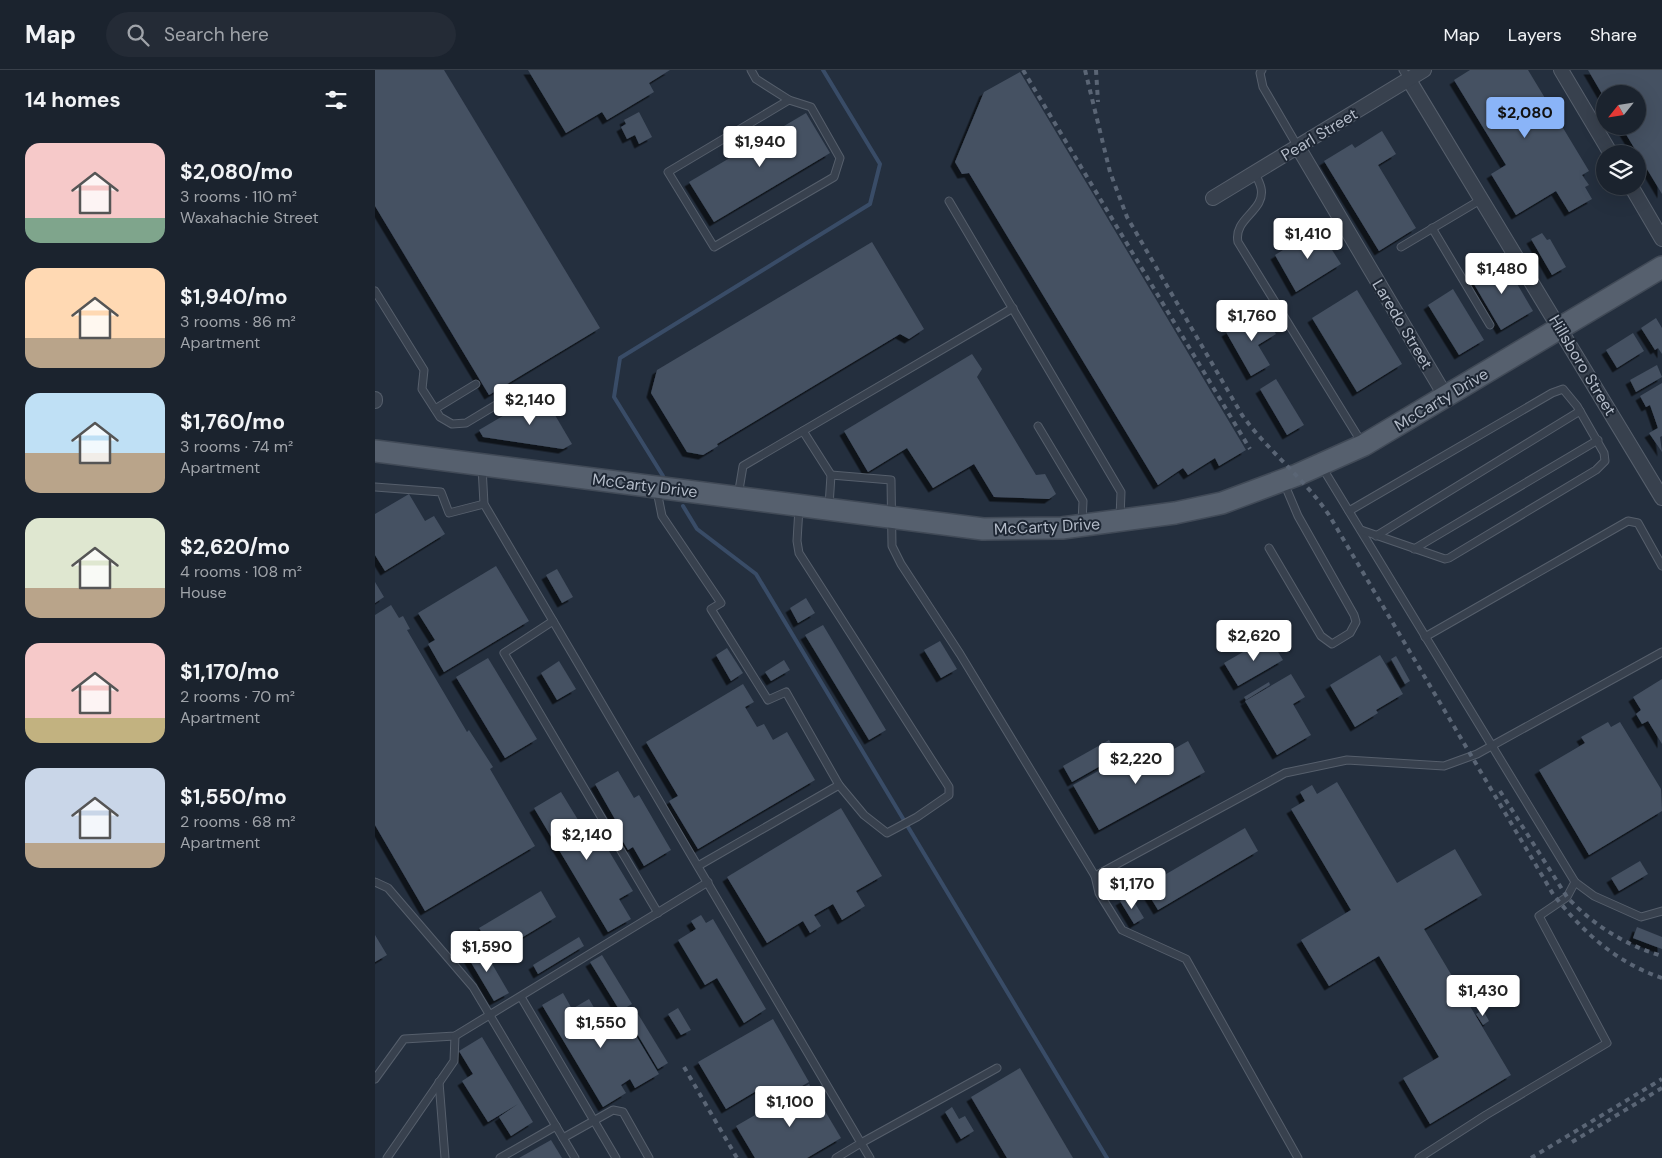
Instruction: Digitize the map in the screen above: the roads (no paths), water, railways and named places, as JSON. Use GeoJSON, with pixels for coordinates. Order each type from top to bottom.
{"type":"FeatureCollection","features":[{"type":"Feature","properties":{"kind":"main road","name":"McCarty Drive"},"geometry":{"type":"LineString","coordinates":[[375,451],[983,529],[1082,526],[1120,521],[1222,503],[1283,481],[1364,445],[1662,267]]}},
{"type":"Feature","properties":{"kind":"street","name":"Pearl Street"},"geometry":{"type":"LineString","coordinates":[[1213,198],[1299,147],[1406,75],[1424,70]]}},
{"type":"Feature","properties":{"kind":"street"},"geometry":{"type":"LineString","coordinates":[[1561,70],[1606,145]]}},
{"type":"Feature","properties":{"kind":"street","name":"Hillsboro Street"},"geometry":{"type":"LineString","coordinates":[[1406,75],[1662,498]]}},
{"type":"Feature","properties":{"kind":"street","name":"Laredo Street"},"geometry":{"type":"LineString","coordinates":[[1299,147],[1446,397]]}},
{"type":"Feature","properties":{"kind":"street"},"geometry":{"type":"LineString","coordinates":[[1636,195],[1662,239]]}},
{"type":"Feature","properties":{"kind":"lane"},"geometry":{"type":"LineString","coordinates":[[751,70],[756,79],[789,100],[811,107],[840,158],[834,177],[714,247],[668,172],[789,100]]}},
{"type":"Feature","properties":{"kind":"lane"},"geometry":{"type":"LineString","coordinates":[[1262,70],[1260,73],[1263,88],[1299,147]]}},
{"type":"Feature","properties":{"kind":"lane"},"geometry":{"type":"LineString","coordinates":[[1255,173],[1261,188],[1261,198],[1254,210],[1240,225],[1237,234],[1238,242],[1364,445]]}},
{"type":"Feature","properties":{"kind":"lane"},"geometry":{"type":"LineString","coordinates":[[1401,247],[1482,199]]}},
{"type":"Feature","properties":{"kind":"lane"},"geometry":{"type":"LineString","coordinates":[[949,201],[1121,492],[1120,521]]}},
{"type":"Feature","properties":{"kind":"lane"},"geometry":{"type":"LineString","coordinates":[[1432,228],[1490,325]]}},
{"type":"Feature","properties":{"kind":"lane"},"geometry":{"type":"LineString","coordinates":[[375,291],[424,370],[423,389],[440,418],[453,424],[466,423],[521,390]]}},
{"type":"Feature","properties":{"kind":"lane"},"geometry":{"type":"LineString","coordinates":[[738,497],[743,466],[1013,308]]}},
{"type":"Feature","properties":{"kind":"lane"},"geometry":{"type":"LineString","coordinates":[[435,409],[476,384]]}},
{"type":"Feature","properties":{"kind":"lane"},"geometry":{"type":"LineString","coordinates":[[1349,511],[1552,393],[1563,389],[1580,411],[1598,440],[1604,454],[1605,461],[1596,470],[1449,558],[1445,559],[1361,530]]}},
{"type":"Feature","properties":{"kind":"lane"},"geometry":{"type":"LineString","coordinates":[[1377,536],[1580,411]]}},
{"type":"Feature","properties":{"kind":"lane"},"geometry":{"type":"LineString","coordinates":[[1038,426],[1083,501],[1082,526]]}},
{"type":"Feature","properties":{"kind":"lane"},"geometry":{"type":"LineString","coordinates":[[803,431],[831,475],[829,509]]}},
{"type":"Feature","properties":{"kind":"lane"},"geometry":{"type":"LineString","coordinates":[[1414,549],[1598,440]]}},
{"type":"Feature","properties":{"kind":"lane"},"geometry":{"type":"LineString","coordinates":[[482,464],[485,504],[870,1158]]}},
{"type":"Feature","properties":{"kind":"lane"},"geometry":{"type":"LineString","coordinates":[[1320,465],[1575,882],[1594,896],[1641,917],[1662,911]]}},
{"type":"Feature","properties":{"kind":"lane"},"geometry":{"type":"LineString","coordinates":[[831,475],[891,480],[893,546],[901,564],[960,654],[1095,876],[1099,894],[1122,930],[1186,959],[1298,1158]]}},
{"type":"Feature","properties":{"kind":"lane"},"geometry":{"type":"LineString","coordinates":[[1269,548],[1321,636],[1332,644],[1350,633],[1356,622],[1354,615],[1298,516],[1283,481]]}},
{"type":"Feature","properties":{"kind":"lane"},"geometry":{"type":"LineString","coordinates":[[656,486],[662,516],[721,603],[711,609],[768,700],[786,692],[839,785],[864,814],[887,833],[913,820],[949,795],[949,787],[869,667],[799,554],[797,540],[799,505]]}},
{"type":"Feature","properties":{"kind":"lane"},"geometry":{"type":"LineString","coordinates":[[375,488],[441,492],[449,513],[485,504]]}},
{"type":"Feature","properties":{"kind":"lane"},"geometry":{"type":"LineString","coordinates":[[1425,637],[1628,521],[1638,523],[1662,566]]}},
{"type":"Feature","properties":{"kind":"lane"},"geometry":{"type":"LineString","coordinates":[[553,621],[504,652],[658,913]]}},
{"type":"Feature","properties":{"kind":"lane"},"geometry":{"type":"LineString","coordinates":[[1095,876],[1285,772],[1347,760],[1444,766],[1493,747],[1662,652]]}},
{"type":"Feature","properties":{"kind":"lane"},"geometry":{"type":"LineString","coordinates":[[698,866],[839,785]]}},
{"type":"Feature","properties":{"kind":"lane"},"geometry":{"type":"LineString","coordinates":[[375,882],[388,888],[473,987],[575,1158]]}},
{"type":"Feature","properties":{"kind":"lane"},"geometry":{"type":"LineString","coordinates":[[375,1079],[404,1039],[455,1036],[707,882]]}},
{"type":"Feature","properties":{"kind":"lane"},"geometry":{"type":"LineString","coordinates":[[1419,1158],[1486,1114],[1607,1043],[1539,916],[1567,897],[1575,882]]}},
{"type":"Feature","properties":{"kind":"lane"},"geometry":{"type":"LineString","coordinates":[[521,997],[615,1158]]}},
{"type":"Feature","properties":{"kind":"lane"},"geometry":{"type":"LineString","coordinates":[[387,1158],[454,1061],[455,1036]]}},
{"type":"Feature","properties":{"kind":"lane"},"geometry":{"type":"LineString","coordinates":[[836,1158],[997,1068]]}},
{"type":"Feature","properties":{"kind":"lane"},"geometry":{"type":"LineString","coordinates":[[439,1082],[444,1156]]}},
{"type":"Feature","properties":{"kind":"lane"},"geometry":{"type":"LineString","coordinates":[[563,1138],[613,1110],[623,1112],[649,1158]]}},
{"type":"Feature","properties":{"kind":"lane"},"geometry":{"type":"LineString","coordinates":[[501,1158],[556,1126]]}},
{"type":"Feature","properties":{"kind":"waterway"},"geometry":{"type":"LineString","coordinates":[[663,476],[614,397],[620,358],[870,204],[880,164],[823,70]]}},
{"type":"Feature","properties":{"kind":"waterway"},"geometry":{"type":"LineString","coordinates":[[683,506],[697,529],[756,574],[1107,1158]]}},
{"type":"Feature","properties":{"kind":"railway"},"geometry":{"type":"LineString","coordinates":[[1023,70],[1250,449]]}},
{"type":"Feature","properties":{"kind":"railway"},"geometry":{"type":"LineString","coordinates":[[1085,70],[1110,172],[1127,217],[1242,415],[1263,441],[1309,489],[1329,515],[1553,894],[1576,921],[1601,944],[1629,963],[1662,978]]}},
{"type":"Feature","properties":{"kind":"railway"},"geometry":{"type":"LineString","coordinates":[[1096,70],[1098,102]]}},
{"type":"Feature","properties":{"kind":"railway"},"geometry":{"type":"LineString","coordinates":[[1500,791],[1567,897],[1610,933],[1635,946],[1662,956]]}},
{"type":"Feature","properties":{"kind":"railway"},"geometry":{"type":"LineString","coordinates":[[684,1067],[737,1158]]}},
{"type":"Feature","properties":{"kind":"railway"},"geometry":{"type":"LineString","coordinates":[[1531,1158],[1662,1079]]}},
{"type":"Feature","properties":{"kind":"railway"},"geometry":{"type":"LineString","coordinates":[[1572,1142],[1662,1088]]}}]}
